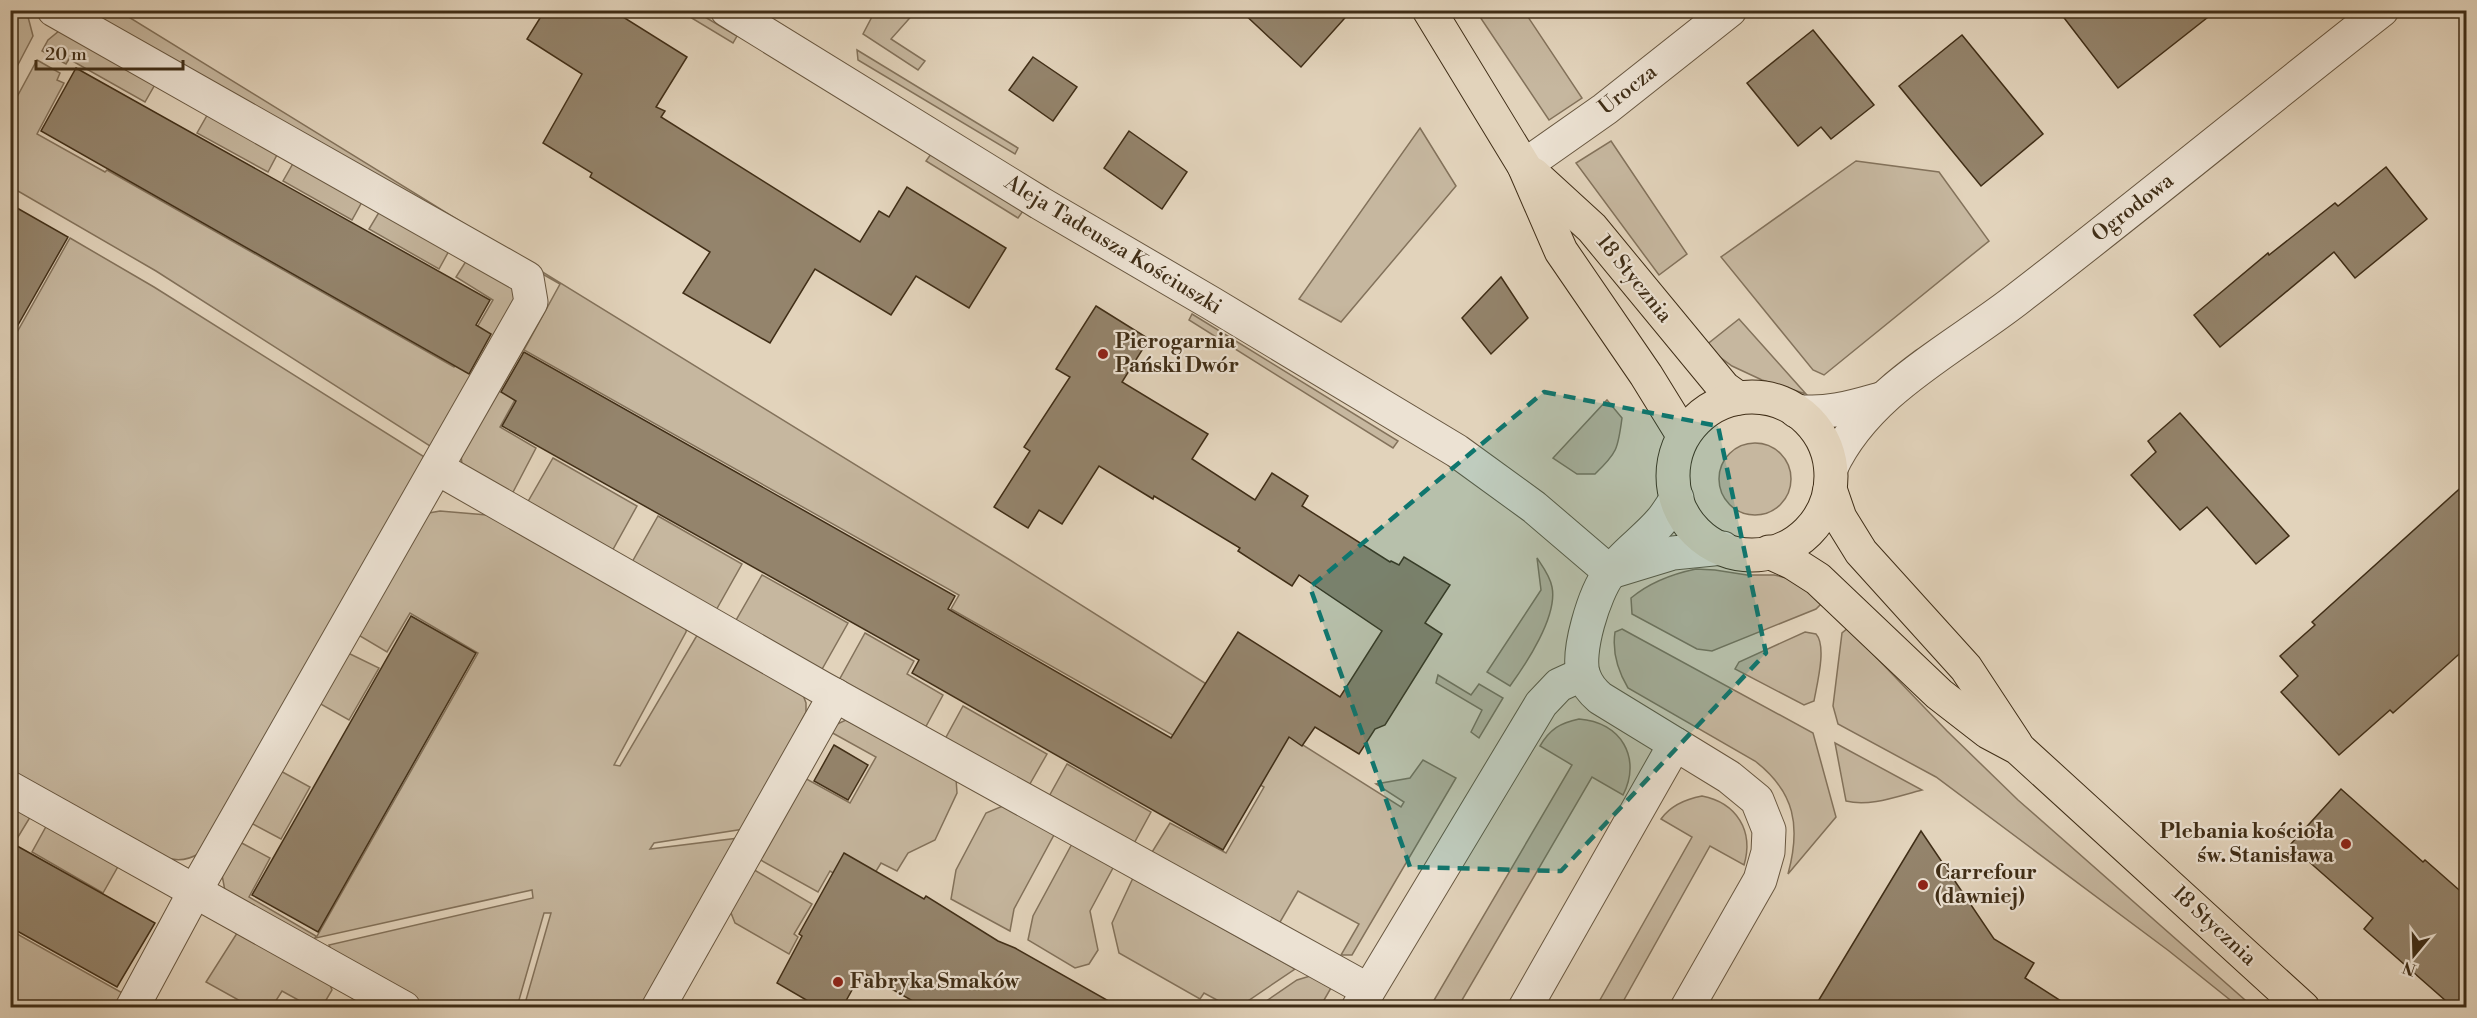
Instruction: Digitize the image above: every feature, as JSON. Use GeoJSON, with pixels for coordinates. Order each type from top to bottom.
{"type":"FeatureCollection","features":[{"type":"Feature","properties":{"kind":"main road","name":"18 Stycznia"},"geometry":{"type":"LineString","coordinates":[[1430,10],[1524,166],[1561,251],[1646,375],[1683,435]]}},
{"type":"Feature","properties":{"kind":"main road","name":"18 Stycznia"},"geometry":{"type":"LineString","coordinates":[[1524,166],[1592,228],[1704,365],[1724,388],[1738,398]]}},
{"type":"Feature","properties":{"kind":"main road"},"geometry":{"type":"LineString","coordinates":[[1738,398],[1764,398],[1789,405],[1796,411],[1821,435],[1831,478],[1826,505],[1810,530],[1787,547],[1769,552],[1739,554],[1709,542],[1690,525],[1680,509],[1677,498],[1673,472],[1676,453],[1683,435],[1707,411],[1721,403],[1738,398]]}},
{"type":"Feature","properties":{"kind":"main road","name":"18 Stycznia"},"geometry":{"type":"LineString","coordinates":[[1831,478],[1840,518],[1861,552],[1966,668],[2018,748]]}},
{"type":"Feature","properties":{"kind":"main road","name":"18 Stycznia"},"geometry":{"type":"LineString","coordinates":[[1769,552],[1794,563],[1818,579],[1939,694],[1988,732],[2018,748],[2303,1008]]}},
{"type":"Feature","properties":{"kind":"street"},"geometry":{"type":"LineString","coordinates":[[54,10],[526,278],[531,302],[195,891],[132,1008]]}},
{"type":"Feature","properties":{"kind":"street","name":"Aleja Tadeusza Kościuszki"},"geometry":{"type":"LineString","coordinates":[[727,10],[1030,197],[1457,451],[1534,507],[1610,572]]}},
{"type":"Feature","properties":{"kind":"street","name":"Urocza"},"geometry":{"type":"LineString","coordinates":[[1524,166],[1605,109],[1730,10]]}},
{"type":"Feature","properties":{"kind":"street","name":"Ogrodowa"},"geometry":{"type":"LineString","coordinates":[[1831,478],[1850,432],[1880,399],[2018,299],[2382,10]]}},
{"type":"Feature","properties":{"kind":"street","name":"Ogrodowa"},"geometry":{"type":"LineString","coordinates":[[1796,411],[1815,413],[1832,411],[1880,399]]}},
{"type":"Feature","properties":{"kind":"street"},"geometry":{"type":"LineString","coordinates":[[437,468],[1363,999],[1541,704],[1559,685],[1583,674]]}},
{"type":"Feature","properties":{"kind":"street"},"geometry":{"type":"LineString","coordinates":[[1677,498],[1661,521],[1610,572],[1603,584],[1592,611],[1583,650],[1583,674],[1591,689],[1600,698],[1729,777],[1757,800],[1769,830],[1768,852],[1760,880],[1687,1008]]}},
{"type":"Feature","properties":{"kind":"street"},"geometry":{"type":"LineString","coordinates":[[1610,572],[1673,553],[1723,548]]}},
{"type":"Feature","properties":{"kind":"street"},"geometry":{"type":"LineString","coordinates":[[658,1008],[835,695]]}},
{"type":"Feature","properties":{"kind":"street"},"geometry":{"type":"LineString","coordinates":[[1525,1008],[1675,744]]}},
{"type":"Feature","properties":{"kind":"street"},"geometry":{"type":"LineString","coordinates":[[10,788],[404,1008]]}},
{"type":"Feature","properties":{"kind":"highlighted area"},"geometry":{"type":"Polygon","coordinates":[[[1544,392],[1718,426],[1766,653],[1561,871],[1410,867],[1310,587],[1544,392]]]}},
{"type":"Feature","properties":{"kind":"shaded area"},"geometry":{"type":"Polygon","coordinates":[[[11,10],[27,13],[33,36],[11,78],[11,10]]]}},
{"type":"Feature","properties":{"kind":"shaded area"},"geometry":{"type":"Polygon","coordinates":[[[105,11],[119,11],[1010,560],[1401,807],[1404,802],[1376,784],[1410,778],[1423,760],[1456,778],[1352,955],[1341,955],[1359,924],[1298,891],[1276,929],[1149,857],[1170,823],[1226,853],[1264,787],[951,609],[959,595],[524,350],[560,284],[99,22],[105,11]]]}},
{"type":"Feature","properties":{"kind":"shaded area"},"geometry":{"type":"Polygon","coordinates":[[[680,11],[695,11],[737,36],[733,43],[680,11]]]}},
{"type":"Feature","properties":{"kind":"shaded area"},"geometry":{"type":"Polygon","coordinates":[[[875,11],[916,11],[891,39],[925,61],[918,70],[863,34],[875,11]]]}},
{"type":"Feature","properties":{"kind":"shaded area"},"geometry":{"type":"Polygon","coordinates":[[[1476,11],[1524,11],[1582,98],[1549,120],[1476,11]]]}},
{"type":"Feature","properties":{"kind":"shaded area"},"geometry":{"type":"Polygon","coordinates":[[[59,31],[157,81],[145,102],[69,59],[66,64],[42,51],[48,40],[59,31]]]}},
{"type":"Feature","properties":{"kind":"shaded area"},"geometry":{"type":"Polygon","coordinates":[[[857,50],[1018,148],[1015,154],[858,60],[857,50]]]}},
{"type":"Feature","properties":{"kind":"shaded area"},"geometry":{"type":"Polygon","coordinates":[[[37,60],[60,73],[57,80],[64,83],[37,134],[105,172],[107,170],[454,367],[493,300],[456,277],[468,258],[505,279],[517,294],[433,448],[156,271],[11,187],[11,108],[37,60]]]}},
{"type":"Feature","properties":{"kind":"shaded area"},"geometry":{"type":"Polygon","coordinates":[[[209,112],[279,151],[268,172],[197,133],[209,112]]]}},
{"type":"Feature","properties":{"kind":"shaded area"},"geometry":{"type":"Polygon","coordinates":[[[1420,128],[1456,186],[1341,322],[1299,299],[1420,128]]]}},
{"type":"Feature","properties":{"kind":"shaded area"},"geometry":{"type":"Polygon","coordinates":[[[1611,141],[1687,254],[1659,275],[1576,163],[1611,141]]]}},
{"type":"Feature","properties":{"kind":"shaded area"},"geometry":{"type":"Polygon","coordinates":[[[931,154],[1023,211],[1018,218],[926,161],[931,154]]]}},
{"type":"Feature","properties":{"kind":"shaded area"},"geometry":{"type":"Polygon","coordinates":[[[295,160],[363,200],[352,220],[283,181],[295,160]]]}},
{"type":"Feature","properties":{"kind":"shaded area"},"geometry":{"type":"Polygon","coordinates":[[[1856,161],[1939,172],[1989,241],[1824,375],[1813,370],[1721,257],[1856,161]]]}},
{"type":"Feature","properties":{"kind":"shaded area"},"geometry":{"type":"Polygon","coordinates":[[[381,209],[450,249],[439,269],[369,229],[381,209]]]}},
{"type":"Feature","properties":{"kind":"shaded area"},"geometry":{"type":"Polygon","coordinates":[[[70,238],[154,287],[426,458],[200,853],[186,859],[176,860],[162,856],[11,771],[11,343],[70,238]]]}},
{"type":"Feature","properties":{"kind":"shaded area"},"geometry":{"type":"Polygon","coordinates":[[[1192,314],[1398,441],[1393,448],[1189,320],[1192,314]]]}},
{"type":"Feature","properties":{"kind":"shaded area"},"geometry":{"type":"Polygon","coordinates":[[[1739,319],[1806,394],[1762,380],[1732,366],[1705,346],[1739,319]]]}},
{"type":"Feature","properties":{"kind":"shaded area"},"geometry":{"type":"Polygon","coordinates":[[[521,352],[537,360],[500,427],[536,448],[511,496],[462,465],[461,454],[521,352]]]}},
{"type":"Feature","properties":{"kind":"shaded area"},"geometry":{"type":"Polygon","coordinates":[[[1607,400],[1622,418],[1615,450],[1595,474],[1577,474],[1553,458],[1607,400]]]}},
{"type":"Feature","properties":{"kind":"shaded area"},"geometry":{"type":"Polygon","coordinates":[[[1755,443],[1775,449],[1785,459],[1791,479],[1785,499],[1775,509],[1755,515],[1735,509],[1725,499],[1719,479],[1725,459],[1735,449],[1755,443]]]}},
{"type":"Feature","properties":{"kind":"shaded area"},"geometry":{"type":"Polygon","coordinates":[[[553,458],[637,506],[611,553],[526,505],[553,458]]]}},
{"type":"Feature","properties":{"kind":"shaded area"},"geometry":{"type":"Polygon","coordinates":[[[440,511],[487,515],[687,624],[686,632],[614,765],[620,766],[696,637],[702,633],[803,695],[806,712],[744,829],[654,843],[650,849],[739,838],[644,1007],[524,1007],[551,913],[544,913],[517,1007],[428,1007],[332,953],[329,945],[533,898],[532,890],[316,938],[478,653],[410,613],[387,652],[355,633],[429,513],[440,511]]]}},
{"type":"Feature","properties":{"kind":"shaded area"},"geometry":{"type":"Polygon","coordinates":[[[658,516],[742,564],[715,612],[631,564],[658,516]]]}},
{"type":"Feature","properties":{"kind":"shaded area"},"geometry":{"type":"Polygon","coordinates":[[[1537,558],[1551,583],[1553,599],[1546,625],[1510,686],[1487,672],[1541,590],[1537,558]]]}},
{"type":"Feature","properties":{"kind":"shaded area"},"geometry":{"type":"Polygon","coordinates":[[[1696,569],[1747,575],[1774,575],[1792,579],[1823,602],[1816,609],[1712,651],[1697,649],[1632,614],[1631,598],[1645,588],[1661,580],[1696,569]]]}},
{"type":"Feature","properties":{"kind":"shaded area"},"geometry":{"type":"Polygon","coordinates":[[[762,575],[848,623],[821,671],[735,622],[762,575]]]}},
{"type":"Feature","properties":{"kind":"shaded area"},"geometry":{"type":"Polygon","coordinates":[[[1848,628],[1947,731],[2018,800],[2253,1007],[2239,1007],[2169,951],[1936,777],[1838,724],[1833,706],[1842,633],[1848,628]]]}},
{"type":"Feature","properties":{"kind":"shaded area"},"geometry":{"type":"Polygon","coordinates":[[[1622,629],[1813,733],[1836,817],[1788,874],[1792,857],[1794,825],[1791,811],[1779,785],[1755,761],[1628,688],[1621,675],[1614,647],[1615,632],[1622,629]]]}},
{"type":"Feature","properties":{"kind":"shaded area"},"geometry":{"type":"Polygon","coordinates":[[[1805,632],[1816,634],[1821,647],[1814,701],[1804,705],[1735,669],[1739,662],[1805,632]]]}},
{"type":"Feature","properties":{"kind":"shaded area"},"geometry":{"type":"Polygon","coordinates":[[[865,633],[914,661],[907,674],[943,695],[924,730],[838,682],[865,633]]]}},
{"type":"Feature","properties":{"kind":"shaded area"},"geometry":{"type":"Polygon","coordinates":[[[344,651],[379,668],[349,720],[317,702],[344,651]]]}},
{"type":"Feature","properties":{"kind":"shaded area"},"geometry":{"type":"Polygon","coordinates":[[[1438,675],[1471,695],[1479,684],[1503,698],[1479,738],[1471,732],[1482,710],[1436,683],[1438,675]]]}},
{"type":"Feature","properties":{"kind":"shaded area"},"geometry":{"type":"Polygon","coordinates":[[[963,706],[1047,754],[1027,789],[944,741],[963,706]]]}},
{"type":"Feature","properties":{"kind":"shaded area"},"geometry":{"type":"Polygon","coordinates":[[[1579,719],[1606,727],[1624,744],[1629,755],[1630,768],[1623,795],[1592,777],[1458,1007],[1430,1007],[1572,765],[1540,746],[1556,728],[1579,719]]]}},
{"type":"Feature","properties":{"kind":"shaded area"},"geometry":{"type":"Polygon","coordinates":[[[846,720],[956,778],[957,793],[935,840],[908,853],[897,871],[881,863],[864,891],[830,871],[818,892],[757,858],[803,777],[850,803],[876,757],[829,731],[846,720]]]}},
{"type":"Feature","properties":{"kind":"shaded area"},"geometry":{"type":"Polygon","coordinates":[[[1835,743],[1922,790],[1874,802],[1846,801],[1835,743]]]}},
{"type":"Feature","properties":{"kind":"shaded area"},"geometry":{"type":"Polygon","coordinates":[[[1067,764],[1151,812],[1132,847],[1047,800],[1067,764]]]}},
{"type":"Feature","properties":{"kind":"shaded area"},"geometry":{"type":"Polygon","coordinates":[[[277,769],[310,787],[281,839],[249,822],[277,769]]]}},
{"type":"Feature","properties":{"kind":"shaded area"},"geometry":{"type":"Polygon","coordinates":[[[1702,796],[1725,805],[1740,820],[1747,841],[1744,865],[1710,846],[1620,1007],[1596,1007],[1692,837],[1661,819],[1679,803],[1702,796]]]}},
{"type":"Feature","properties":{"kind":"shaded area"},"geometry":{"type":"Polygon","coordinates":[[[11,802],[32,814],[15,842],[11,840],[11,802]]]}},
{"type":"Feature","properties":{"kind":"shaded area"},"geometry":{"type":"Polygon","coordinates":[[[1005,805],[1055,833],[1014,909],[1010,931],[951,899],[956,870],[986,813],[1005,805]]]}},
{"type":"Feature","properties":{"kind":"shaded area"},"geometry":{"type":"Polygon","coordinates":[[[48,823],[120,863],[103,893],[32,852],[48,823]]]}},
{"type":"Feature","properties":{"kind":"shaded area"},"geometry":{"type":"Polygon","coordinates":[[[238,841],[270,858],[249,897],[316,936],[312,943],[225,891],[222,875],[238,841]]]}},
{"type":"Feature","properties":{"kind":"shaded area"},"geometry":{"type":"Polygon","coordinates":[[[1073,842],[1114,866],[1090,911],[1098,950],[1089,964],[1075,968],[1028,940],[1033,916],[1073,842]]]}},
{"type":"Feature","properties":{"kind":"shaded area"},"geometry":{"type":"Polygon","coordinates":[[[751,868],[812,904],[794,934],[798,937],[789,954],[735,923],[729,908],[751,868]]]}},
{"type":"Feature","properties":{"kind":"shaded area"},"geometry":{"type":"Polygon","coordinates":[[[1133,878],[1295,969],[1239,1007],[1230,1007],[1204,993],[1200,999],[1119,953],[1112,923],[1133,878]]]}},
{"type":"Feature","properties":{"kind":"shaded area"},"geometry":{"type":"Polygon","coordinates":[[[10,930],[126,995],[118,1007],[11,1007],[10,930]]]}},
{"type":"Feature","properties":{"kind":"shaded area"},"geometry":{"type":"Polygon","coordinates":[[[239,930],[329,982],[332,990],[322,1007],[311,1007],[282,991],[272,1007],[251,1007],[206,982],[239,930]]]}},
{"type":"Feature","properties":{"kind":"shaded area"},"geometry":{"type":"Polygon","coordinates":[[[1310,976],[1331,988],[1320,1007],[1256,1008],[1297,980],[1310,976]]]}},
{"type":"Feature","properties":{"kind":"building"},"geometry":{"type":"Polygon","coordinates":[[[545,10],[612,10],[687,57],[656,107],[665,111],[661,117],[860,242],[879,211],[889,217],[907,187],[1006,248],[969,308],[916,276],[891,315],[815,269],[770,343],[683,293],[710,252],[590,177],[592,173],[543,143],[582,74],[527,39],[545,10]]]}},
{"type":"Feature","properties":{"kind":"building"},"geometry":{"type":"Polygon","coordinates":[[[1240,10],[1352,10],[1301,67],[1240,10]]]}},
{"type":"Feature","properties":{"kind":"building"},"geometry":{"type":"Polygon","coordinates":[[[2058,10],[2217,10],[2118,88],[2058,10]]]}},
{"type":"Feature","properties":{"kind":"building"},"geometry":{"type":"Polygon","coordinates":[[[1813,30],[1874,105],[1831,139],[1821,127],[1798,146],[1747,83],[1813,30]]]}},
{"type":"Feature","properties":{"kind":"building"},"geometry":{"type":"Polygon","coordinates":[[[1962,35],[2043,134],[1981,186],[1899,86],[1962,35]]]}},
{"type":"Feature","properties":{"kind":"building"},"geometry":{"type":"Polygon","coordinates":[[[1033,57],[1077,87],[1053,121],[1009,90],[1033,57]]]}},
{"type":"Feature","properties":{"kind":"building"},"geometry":{"type":"Polygon","coordinates":[[[76,68],[490,300],[476,325],[491,334],[469,374],[41,131],[76,68]]]}},
{"type":"Feature","properties":{"kind":"building"},"geometry":{"type":"Polygon","coordinates":[[[1129,131],[1187,172],[1162,209],[1104,168],[1129,131]]]}},
{"type":"Feature","properties":{"kind":"building"},"geometry":{"type":"Polygon","coordinates":[[[2386,167],[2427,219],[2355,278],[2334,252],[2220,347],[2194,315],[2268,253],[2269,255],[2335,203],[2338,206],[2386,167]]]}},
{"type":"Feature","properties":{"kind":"building"},"geometry":{"type":"Polygon","coordinates":[[[10,204],[68,237],[10,339],[10,204]]]}},
{"type":"Feature","properties":{"kind":"building"},"geometry":{"type":"Polygon","coordinates":[[[1501,277],[1528,318],[1491,354],[1462,318],[1501,277]]]}},
{"type":"Feature","properties":{"kind":"building"},"geometry":{"type":"Polygon","coordinates":[[[1096,306],[1149,339],[1122,382],[1208,434],[1192,459],[1255,500],[1272,473],[1308,496],[1302,506],[1390,562],[1399,565],[1404,557],[1450,585],[1425,623],[1442,634],[1385,725],[1375,729],[1359,754],[1315,727],[1302,746],[1289,737],[1223,850],[912,673],[919,660],[502,426],[516,401],[501,392],[524,352],[955,596],[948,609],[1171,738],[1238,632],[1340,697],[1382,631],[1299,575],[1292,586],[1238,551],[1240,548],[1099,466],[1062,524],[1039,510],[1028,528],[994,507],[1030,451],[1024,447],[1070,377],[1056,369],[1096,306]]]}},
{"type":"Feature","properties":{"kind":"building"},"geometry":{"type":"Polygon","coordinates":[[[2180,413],[2289,536],[2256,564],[2207,507],[2180,530],[2131,475],[2156,452],[2148,441],[2180,413]]]}},
{"type":"Feature","properties":{"kind":"building"},"geometry":{"type":"Polygon","coordinates":[[[2466,483],[2466,648],[2393,713],[2390,710],[2339,755],[2281,692],[2298,676],[2280,656],[2315,625],[2312,622],[2466,483]]]}},
{"type":"Feature","properties":{"kind":"building"},"geometry":{"type":"Polygon","coordinates":[[[411,616],[476,653],[318,932],[252,895],[411,616]]]}},
{"type":"Feature","properties":{"kind":"building"},"geometry":{"type":"Polygon","coordinates":[[[834,745],[868,765],[848,800],[814,781],[834,745]]]}},
{"type":"Feature","properties":{"kind":"building"},"geometry":{"type":"Polygon","coordinates":[[[2341,789],[2423,862],[2425,860],[2466,896],[2466,1008],[2454,1008],[2364,929],[2373,918],[2290,845],[2341,789]]]}},
{"type":"Feature","properties":{"kind":"building","name":"Carrefour (dawniej)"},"geometry":{"type":"Polygon","coordinates":[[[1921,831],[1994,939],[2034,963],[2025,978],[2072,1008],[1814,1008],[1921,831]]]}},
{"type":"Feature","properties":{"kind":"building"},"geometry":{"type":"Polygon","coordinates":[[[10,842],[155,923],[117,987],[10,927],[10,842]]]}},
{"type":"Feature","properties":{"kind":"building"},"geometry":{"type":"Polygon","coordinates":[[[844,853],[924,899],[926,896],[998,941],[1015,948],[1121,1008],[925,1008],[862,972],[842,1008],[820,1008],[777,983],[802,936],[799,934],[844,853]]]}},
{"type":"Feature","properties":{"kind":"place","name":"Pierogarnia Pański Dwór"},"geometry":{"type":"Point","coordinates":[1103,354]}},
{"type":"Feature","properties":{"kind":"place","name":"Plebania kościoła św. Stanisława"},"geometry":{"type":"Point","coordinates":[2346,844]}},
{"type":"Feature","properties":{"kind":"place","name":"Carrefour (dawniej)"},"geometry":{"type":"Point","coordinates":[1923,885]}},
{"type":"Feature","properties":{"kind":"place","name":"Fabryka Smaków"},"geometry":{"type":"Point","coordinates":[838,982]}}]}
